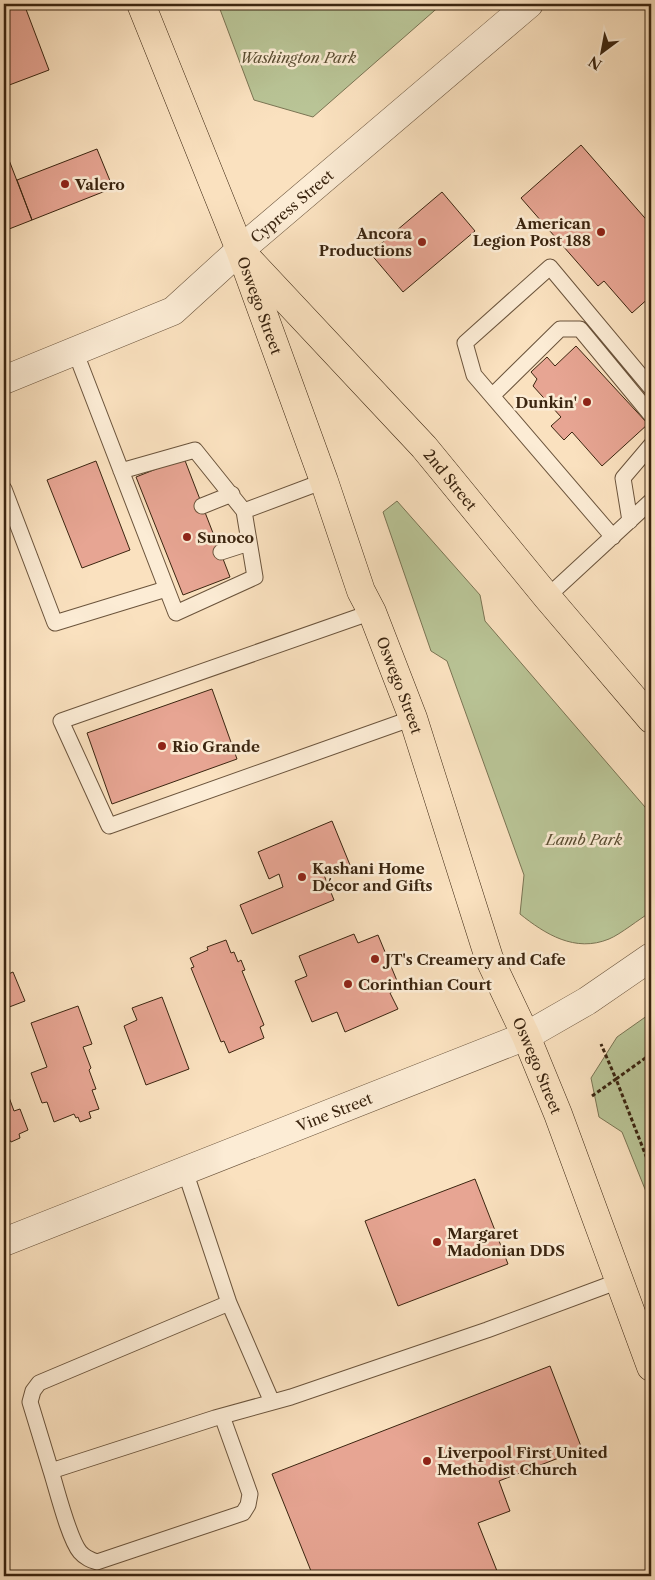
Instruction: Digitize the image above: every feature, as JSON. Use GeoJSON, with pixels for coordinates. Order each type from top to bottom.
{"type":"FeatureCollection","features":[{"type":"Feature","properties":{"kind":"main road","name":"Oswego Street"},"geometry":{"type":"LineString","coordinates":[[142,4],[240,250],[324,481],[361,591],[372,612],[413,718],[489,958],[526,1036],[558,1114],[651,1367]]}},
{"type":"Feature","properties":{"kind":"main road","name":"2nd Street"},"geometry":{"type":"LineString","coordinates":[[240,250],[424,447],[547,597],[651,719]]}},
{"type":"Feature","properties":{"kind":"street","name":"Cypress Street"},"geometry":{"type":"LineString","coordinates":[[4,380],[173,311],[240,250],[529,4]]}},
{"type":"Feature","properties":{"kind":"street","name":"Vine Street"},"geometry":{"type":"LineString","coordinates":[[4,1242],[526,1036],[587,1001],[651,957]]}},
{"type":"Feature","properties":{"kind":"lane"},"geometry":{"type":"LineString","coordinates":[[613,537],[474,375],[465,343],[550,267],[651,388]]}},
{"type":"Feature","properties":{"kind":"lane"},"geometry":{"type":"LineString","coordinates":[[493,395],[560,329],[580,329],[651,415]]}},
{"type":"Feature","properties":{"kind":"lane"},"geometry":{"type":"LineString","coordinates":[[75,351],[121,471],[149,525],[166,571],[166,589],[176,613],[255,578],[244,511],[195,450],[121,471]]}},
{"type":"Feature","properties":{"kind":"lane"},"geometry":{"type":"LineString","coordinates":[[630,521],[623,478],[651,445]]}},
{"type":"Feature","properties":{"kind":"lane"},"geometry":{"type":"LineString","coordinates":[[244,511],[324,481]]}},
{"type":"Feature","properties":{"kind":"lane"},"geometry":{"type":"LineString","coordinates":[[4,489],[55,623],[166,589]]}},
{"type":"Feature","properties":{"kind":"lane"},"geometry":{"type":"LineString","coordinates":[[202,506],[232,494]]}},
{"type":"Feature","properties":{"kind":"lane"},"geometry":{"type":"LineString","coordinates":[[547,597],[651,501]]}},
{"type":"Feature","properties":{"kind":"lane"},"geometry":{"type":"LineString","coordinates":[[220,552],[249,543]]}},
{"type":"Feature","properties":{"kind":"lane"},"geometry":{"type":"LineString","coordinates":[[372,612],[61,720],[109,826],[413,718]]}},
{"type":"Feature","properties":{"kind":"lane"},"geometry":{"type":"LineString","coordinates":[[185,1171],[229,1303],[272,1402]]}},
{"type":"Feature","properties":{"kind":"lane"},"geometry":{"type":"LineString","coordinates":[[51,1471],[222,1416],[272,1402],[487,1330],[619,1281]]}},
{"type":"Feature","properties":{"kind":"lane"},"geometry":{"type":"LineString","coordinates":[[222,1416],[250,1494],[248,1505],[243,1513],[97,1562],[86,1558],[79,1551],[72,1537],[30,1402],[33,1391],[40,1383],[229,1303]]}},
{"type":"Feature","properties":{"kind":"path"},"geometry":{"type":"LineString","coordinates":[[602,1044],[649,1158],[651,1169]]}},
{"type":"Feature","properties":{"kind":"path"},"geometry":{"type":"LineString","coordinates":[[592,1096],[651,1054]]}},
{"type":"Feature","properties":{"kind":"green space","name":"Washington Park"},"geometry":{"type":"Polygon","coordinates":[[[218,4],[442,4],[313,117],[254,100],[218,4]]]}},
{"type":"Feature","properties":{"kind":"green space","name":"Lamb Park"},"geometry":{"type":"Polygon","coordinates":[[[397,501],[480,595],[485,621],[651,814],[651,912],[614,937],[596,943],[572,943],[550,934],[520,914],[524,875],[447,661],[431,651],[383,512],[397,501]]]}},
{"type":"Feature","properties":{"kind":"green space"},"geometry":{"type":"Polygon","coordinates":[[[651,1013],[651,1204],[622,1132],[599,1117],[591,1078],[617,1037],[651,1013]]]}},
{"type":"Feature","properties":{"kind":"building"},"geometry":{"type":"Polygon","coordinates":[[[4,4],[24,4],[49,70],[4,87],[4,4]]]}},
{"type":"Feature","properties":{"kind":"building","name":"American Legion Post 188"},"geometry":{"type":"Polygon","coordinates":[[[581,145],[651,225],[651,240],[648,243],[651,246],[651,296],[632,313],[604,281],[598,286],[521,198],[581,145]]]}},
{"type":"Feature","properties":{"kind":"building"},"geometry":{"type":"Polygon","coordinates":[[[4,147],[32,220],[4,231],[4,147]]]}},
{"type":"Feature","properties":{"kind":"building","name":"Valero"},"geometry":{"type":"Polygon","coordinates":[[[97,149],[113,188],[32,220],[17,180],[97,149]]]}},
{"type":"Feature","properties":{"kind":"building","name":"Ancora Productions"},"geometry":{"type":"Polygon","coordinates":[[[442,192],[475,231],[403,292],[370,253],[442,192]]]}},
{"type":"Feature","properties":{"kind":"building","name":"Dunkin'"},"geometry":{"type":"Polygon","coordinates":[[[576,346],[648,424],[602,466],[572,432],[564,440],[551,426],[561,417],[533,386],[537,379],[531,372],[547,357],[555,366],[576,346]]]}},
{"type":"Feature","properties":{"kind":"building","name":"Sunoco"},"geometry":{"type":"Polygon","coordinates":[[[184,458],[230,577],[183,595],[136,477],[184,458]]]}},
{"type":"Feature","properties":{"kind":"building"},"geometry":{"type":"Polygon","coordinates":[[[96,461],[130,550],[82,568],[47,480],[96,461]]]}},
{"type":"Feature","properties":{"kind":"building","name":"Rio Grande"},"geometry":{"type":"Polygon","coordinates":[[[212,689],[237,759],[112,804],[87,733],[212,689]]]}},
{"type":"Feature","properties":{"kind":"building","name":"Kashani Home Décor and Gifts"},"geometry":{"type":"Polygon","coordinates":[[[332,821],[350,865],[324,875],[334,900],[252,934],[240,905],[283,887],[279,874],[269,879],[258,852],[332,821]]]}},
{"type":"Feature","properties":{"kind":"building","name":"Corinthian Court"},"geometry":{"type":"Polygon","coordinates":[[[354,934],[358,943],[378,935],[400,988],[390,993],[398,1009],[345,1032],[337,1012],[312,1022],[295,981],[307,976],[299,956],[354,934]]]}},
{"type":"Feature","properties":{"kind":"building"},"geometry":{"type":"Polygon","coordinates":[[[226,940],[231,953],[234,952],[238,962],[241,960],[245,970],[242,971],[264,1025],[260,1027],[264,1038],[229,1053],[224,1041],[221,1042],[191,968],[194,967],[190,958],[208,950],[207,947],[226,940]]]}},
{"type":"Feature","properties":{"kind":"building"},"geometry":{"type":"Polygon","coordinates":[[[13,972],[25,1001],[4,1009],[4,976],[13,972]]]}},
{"type":"Feature","properties":{"kind":"building"},"geometry":{"type":"Polygon","coordinates":[[[162,997],[189,1069],[146,1085],[124,1026],[137,1020],[132,1008],[162,997]]]}},
{"type":"Feature","properties":{"kind":"building"},"geometry":{"type":"Polygon","coordinates":[[[78,1006],[92,1044],[83,1047],[91,1068],[89,1070],[96,1089],[92,1090],[99,1109],[89,1112],[91,1118],[80,1122],[74,1114],[54,1122],[47,1102],[42,1103],[31,1073],[47,1067],[31,1023],[78,1006]]]}},
{"type":"Feature","properties":{"kind":"building"},"geometry":{"type":"Polygon","coordinates":[[[4,1089],[6,1089],[14,1111],[20,1109],[28,1130],[19,1134],[20,1138],[11,1142],[9,1139],[4,1141],[4,1089]]]}},
{"type":"Feature","properties":{"kind":"building","name":"Margaret Madonian DDS"},"geometry":{"type":"Polygon","coordinates":[[[475,1179],[508,1264],[398,1306],[365,1221],[475,1179]]]}},
{"type":"Feature","properties":{"kind":"building","name":"Liverpool First United Methodist Church"},"geometry":{"type":"Polygon","coordinates":[[[550,1366],[582,1449],[499,1481],[510,1511],[478,1523],[499,1576],[313,1576],[272,1474],[550,1366]]]}},
{"type":"Feature","properties":{"kind":"place","name":"Valero"},"geometry":{"type":"Point","coordinates":[65,184]}},
{"type":"Feature","properties":{"kind":"place","name":"American Legion Post 188"},"geometry":{"type":"Point","coordinates":[601,232]}},
{"type":"Feature","properties":{"kind":"place","name":"Ancora Productions"},"geometry":{"type":"Point","coordinates":[422,242]}},
{"type":"Feature","properties":{"kind":"place","name":"Dunkin'"},"geometry":{"type":"Point","coordinates":[587,402]}},
{"type":"Feature","properties":{"kind":"place","name":"Sunoco"},"geometry":{"type":"Point","coordinates":[187,537]}},
{"type":"Feature","properties":{"kind":"place","name":"Rio Grande"},"geometry":{"type":"Point","coordinates":[162,746]}},
{"type":"Feature","properties":{"kind":"place","name":"Kashani Home Décor and Gifts"},"geometry":{"type":"Point","coordinates":[302,877]}},
{"type":"Feature","properties":{"kind":"place","name":"JT's Creamery and Cafe"},"geometry":{"type":"Point","coordinates":[375,959]}},
{"type":"Feature","properties":{"kind":"place","name":"Corinthian Court"},"geometry":{"type":"Point","coordinates":[348,984]}},
{"type":"Feature","properties":{"kind":"place","name":"Margaret Madonian DDS"},"geometry":{"type":"Point","coordinates":[437,1242]}},
{"type":"Feature","properties":{"kind":"place","name":"Liverpool First United Methodist Church"},"geometry":{"type":"Point","coordinates":[427,1461]}}]}
